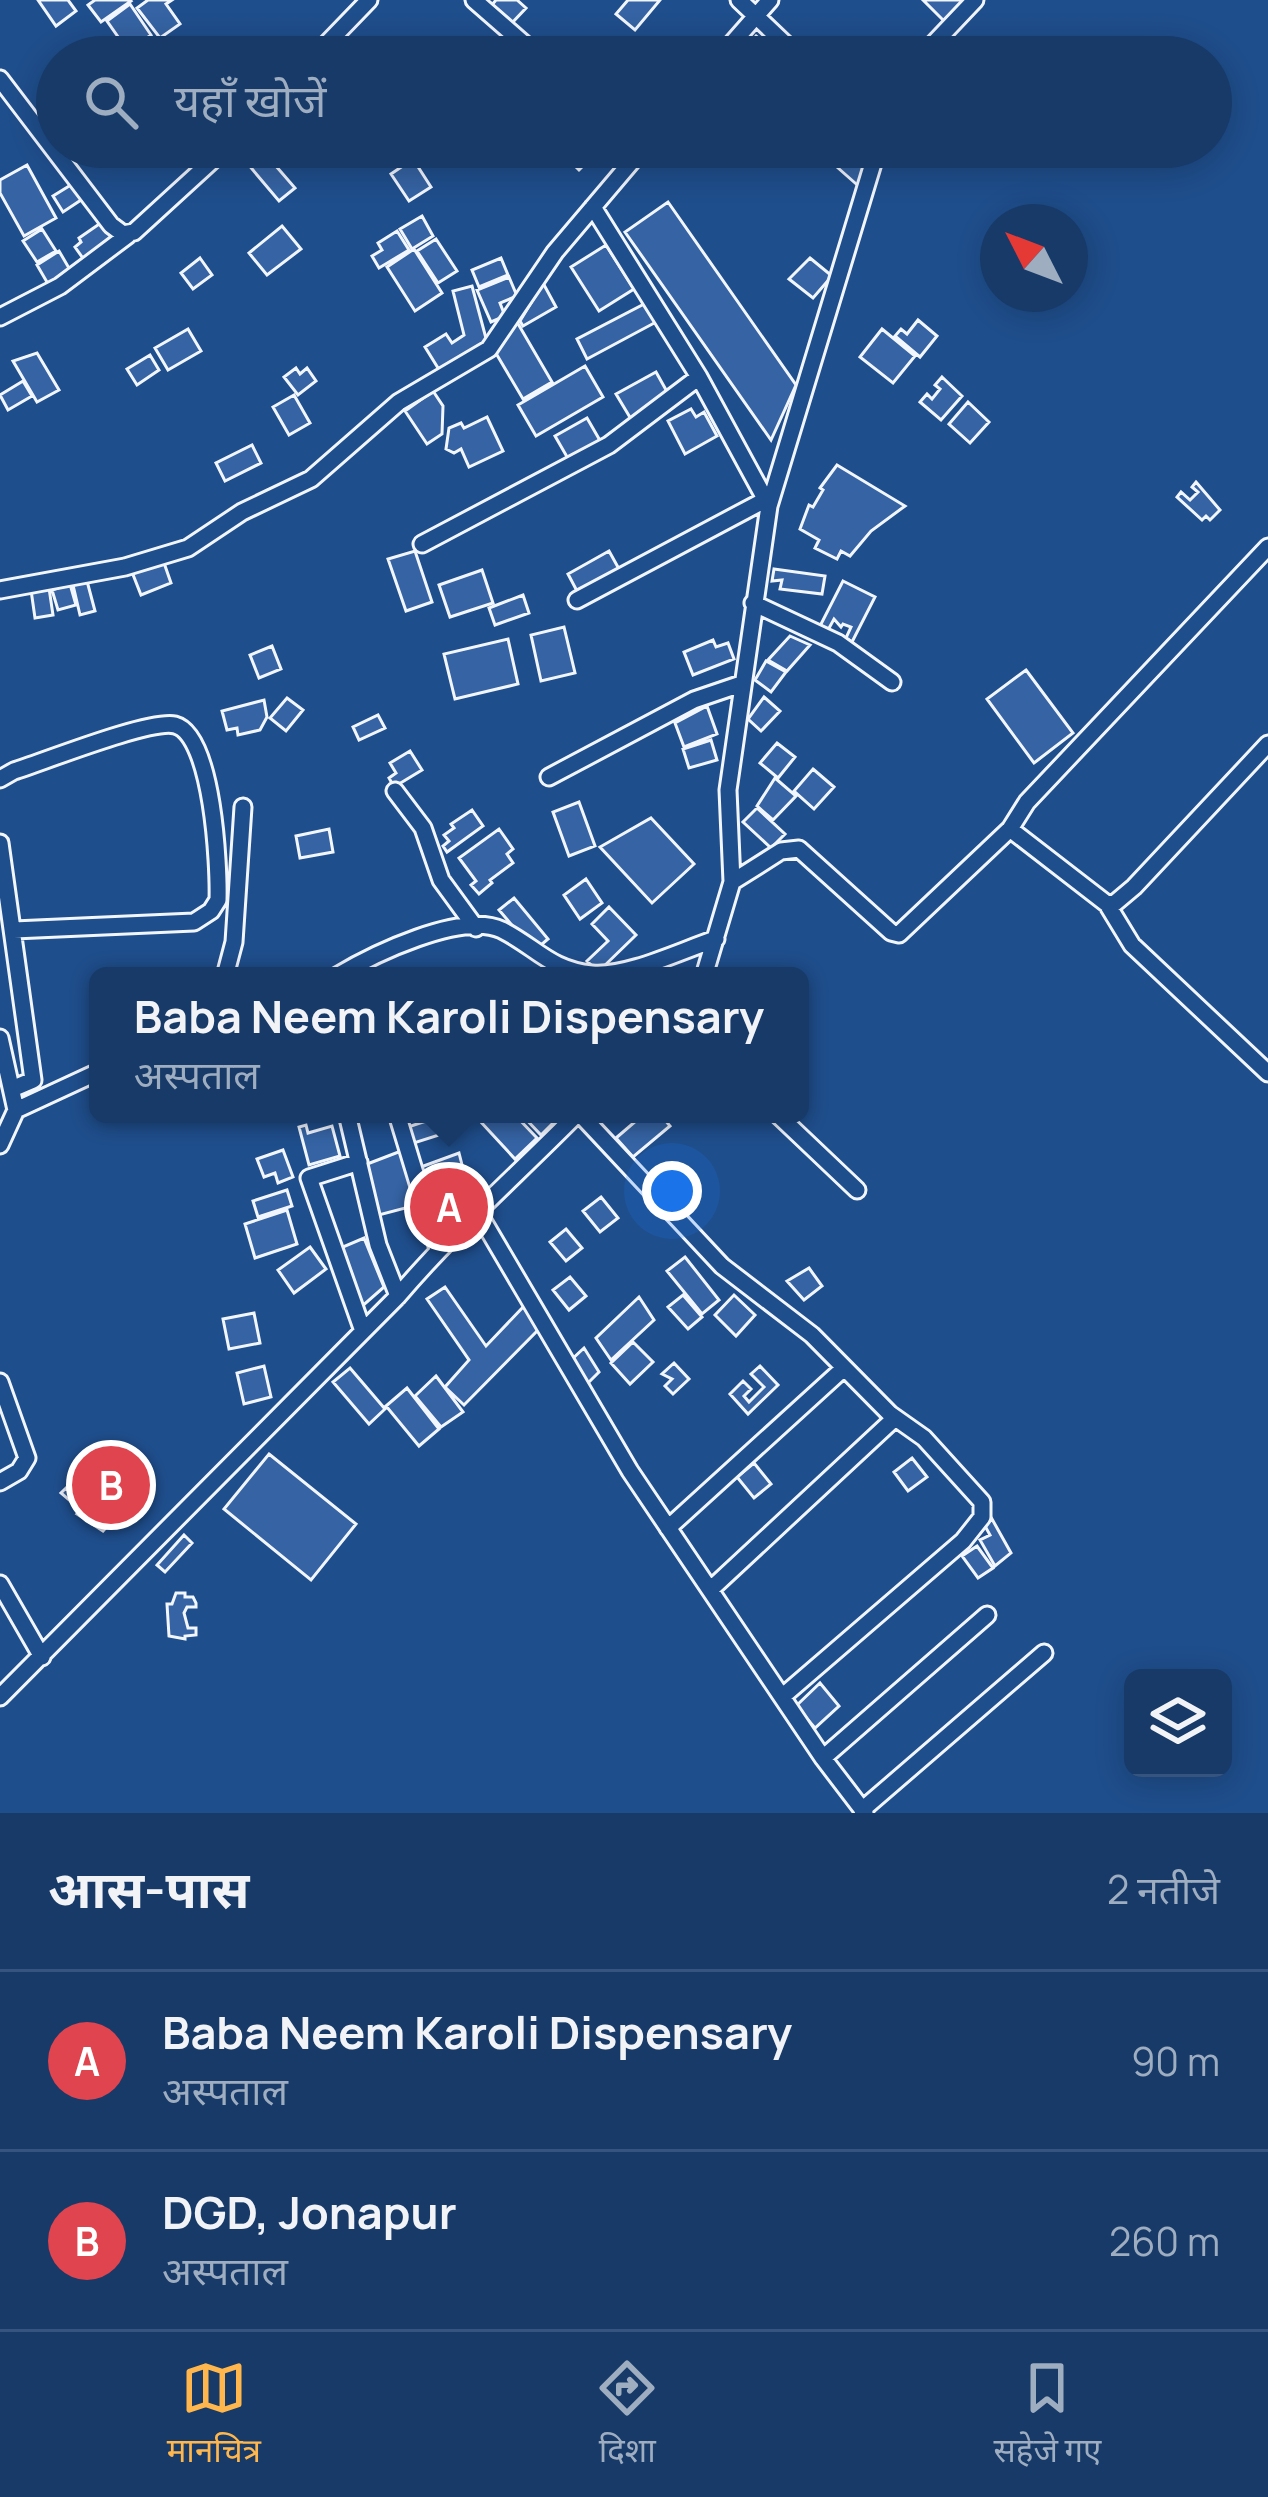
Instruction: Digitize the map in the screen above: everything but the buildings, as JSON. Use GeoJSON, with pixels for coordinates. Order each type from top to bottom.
{"type":"FeatureCollection","features":[{"type":"Feature","properties":{"kind":"street"},"geometry":{"type":"LineString","coordinates":[[334,36],[369,0]]}},
{"type":"Feature","properties":{"kind":"street"},"geometry":{"type":"LineString","coordinates":[[474,0],[515,36]]}},
{"type":"Feature","properties":{"kind":"street"},"geometry":{"type":"LineString","coordinates":[[739,0],[777,36]]}},
{"type":"Feature","properties":{"kind":"street"},"geometry":{"type":"LineString","coordinates":[[738,36],[770,0]]}},
{"type":"Feature","properties":{"kind":"street"},"geometry":{"type":"LineString","coordinates":[[941,36],[975,0]]}},
{"type":"Feature","properties":{"kind":"street"},"geometry":{"type":"LineString","coordinates":[[0,79],[36,126]]}},
{"type":"Feature","properties":{"kind":"street"},"geometry":{"type":"LineString","coordinates":[[68,168],[111,225],[128,235]]}},
{"type":"Feature","properties":{"kind":"street"},"geometry":{"type":"LineString","coordinates":[[0,317],[60,286],[128,235],[203,168]]}},
{"type":"Feature","properties":{"kind":"street"},"geometry":{"type":"LineString","coordinates":[[0,590],[110,571],[188,548],[242,512],[311,479],[399,402],[489,349],[540,273],[625,168]]}},
{"type":"Feature","properties":{"kind":"street"},"geometry":{"type":"LineString","coordinates":[[707,967],[732,882],[728,790],[767,503],[871,168]]}},
{"type":"Feature","properties":{"kind":"street"},"geometry":{"type":"LineString","coordinates":[[593,207],[699,377],[767,503]]}},
{"type":"Feature","properties":{"kind":"street"},"geometry":{"type":"LineString","coordinates":[[422,544],[609,445],[699,377]]}},
{"type":"Feature","properties":{"kind":"street"},"geometry":{"type":"LineString","coordinates":[[577,600],[767,503]]}},
{"type":"Feature","properties":{"kind":"street"},"geometry":{"type":"LineString","coordinates":[[732,882],[781,851],[799,849],[891,932],[899,934],[1010,829],[1027,802],[1268,547]]}},
{"type":"Feature","properties":{"kind":"street"},"geometry":{"type":"LineString","coordinates":[[753,603],[818,632],[892,682]]}},
{"type":"Feature","properties":{"kind":"street"},"geometry":{"type":"LineString","coordinates":[[549,777],[694,700],[741,684]]}},
{"type":"Feature","properties":{"kind":"street"},"geometry":{"type":"LineString","coordinates":[[0,779],[143,730],[175,725],[184,730],[200,755],[219,880],[215,906],[194,922],[14,930]]}},
{"type":"Feature","properties":{"kind":"street"},"geometry":{"type":"LineString","coordinates":[[1107,904],[1135,887],[1268,744]]}},
{"type":"Feature","properties":{"kind":"street"},"geometry":{"type":"LineString","coordinates":[[394,791],[423,827],[441,880],[476,928]]}},
{"type":"Feature","properties":{"kind":"street"},"geometry":{"type":"LineString","coordinates":[[227,967],[234,942],[243,807]]}},
{"type":"Feature","properties":{"kind":"street"},"geometry":{"type":"LineString","coordinates":[[1010,829],[1107,904],[1132,945],[1268,1073]]}},
{"type":"Feature","properties":{"kind":"street"},"geometry":{"type":"LineString","coordinates":[[0,843],[33,1080],[12,1089]]}},
{"type":"Feature","properties":{"kind":"street"},"geometry":{"type":"LineString","coordinates":[[356,967],[380,950],[405,941],[476,928],[504,931],[558,967]]}},
{"type":"Feature","properties":{"kind":"street"},"geometry":{"type":"LineString","coordinates":[[633,967],[716,939]]}},
{"type":"Feature","properties":{"kind":"street"},"geometry":{"type":"LineString","coordinates":[[0,1038],[16,1110],[0,1145]]}},
{"type":"Feature","properties":{"kind":"street"},"geometry":{"type":"LineString","coordinates":[[16,1110],[89,1076]]}},
{"type":"Feature","properties":{"kind":"street"},"geometry":{"type":"LineString","coordinates":[[349,1123],[378,1245],[398,1296]]}},
{"type":"Feature","properties":{"kind":"street"},"geometry":{"type":"LineString","coordinates":[[400,1123],[438,1249]]}},
{"type":"Feature","properties":{"kind":"street"},"geometry":{"type":"LineString","coordinates":[[0,1697],[398,1296],[438,1249],[570,1123]]}},
{"type":"Feature","properties":{"kind":"street"},"geometry":{"type":"LineString","coordinates":[[587,1123],[722,1266],[802,1326],[980,1496],[982,1516],[963,1541],[782,1696]]}},
{"type":"Feature","properties":{"kind":"street"},"geometry":{"type":"LineString","coordinates":[[786,1123],[857,1190]]}},
{"type":"Feature","properties":{"kind":"street"},"geometry":{"type":"LineString","coordinates":[[359,1162],[309,1178],[363,1331]]}},
{"type":"Feature","properties":{"kind":"street"},"geometry":{"type":"LineString","coordinates":[[479,1214],[668,1528],[864,1812],[1044,1653]]}},
{"type":"Feature","properties":{"kind":"street"},"geometry":{"type":"LineString","coordinates":[[668,1528],[844,1368]]}},
{"type":"Feature","properties":{"kind":"street"},"geometry":{"type":"LineString","coordinates":[[0,1382],[27,1458],[19,1471],[0,1482]]}},
{"type":"Feature","properties":{"kind":"street"},"geometry":{"type":"LineString","coordinates":[[710,1590],[895,1418]]}},
{"type":"Feature","properties":{"kind":"street"},"geometry":{"type":"LineString","coordinates":[[0,1584],[42,1657]]}},
{"type":"Feature","properties":{"kind":"street"},"geometry":{"type":"LineString","coordinates":[[824,1759],[987,1615]]}},
{"type":"Feature","properties":{"kind":"place","name":"Baba Neem Karoli Dispensary"},"geometry":{"type":"Point","coordinates":[449,1207]}},
{"type":"Feature","properties":{"kind":"place","name":"DGD, Jonapur"},"geometry":{"type":"Point","coordinates":[111,1485]}}]}
